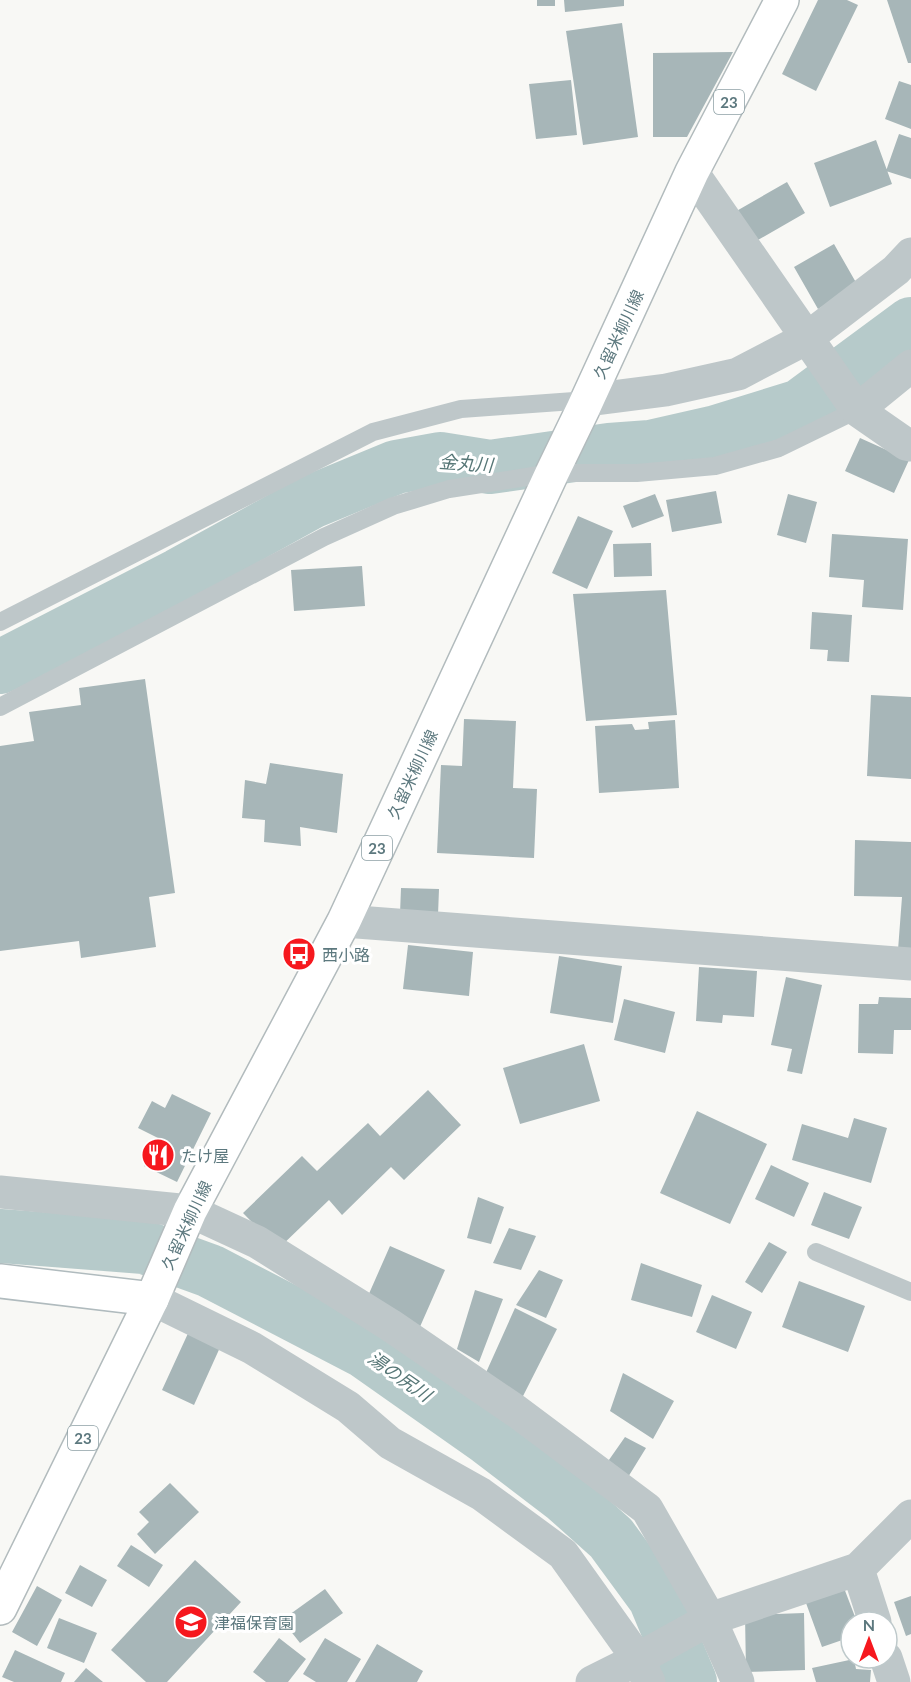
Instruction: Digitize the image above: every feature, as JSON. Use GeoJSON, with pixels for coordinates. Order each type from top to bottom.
{"type":"FeatureCollection","features":[{"type":"Feature","properties":{"kind":"main road","name":"久留米柳川線"},"geometry":{"type":"LineString","coordinates":[[0,1608],[152,1299],[189,1214],[344,921],[692,171],[782,0]]}},
{"type":"Feature","properties":{"kind":"main road"},"geometry":{"type":"LineString","coordinates":[[0,1281],[152,1299]]}},
{"type":"Feature","properties":{"kind":"street"},"geometry":{"type":"LineString","coordinates":[[692,171],[857,410],[906,444],[911,445]]}},
{"type":"Feature","properties":{"kind":"street"},"geometry":{"type":"LineString","coordinates":[[589,397],[666,390],[738,374],[807,338],[896,270],[911,254]]}},
{"type":"Feature","properties":{"kind":"street"},"geometry":{"type":"LineString","coordinates":[[857,410],[911,366]]}},
{"type":"Feature","properties":{"kind":"street"},"geometry":{"type":"LineString","coordinates":[[344,921],[911,964]]}},
{"type":"Feature","properties":{"kind":"street"},"geometry":{"type":"LineString","coordinates":[[0,1192],[189,1214],[257,1242],[390,1324],[516,1411],[647,1509],[710,1619],[738,1682]]}},
{"type":"Feature","properties":{"kind":"street"},"geometry":{"type":"LineString","coordinates":[[152,1299],[252,1348],[348,1407],[390,1443],[481,1494],[563,1554],[630,1673]]}},
{"type":"Feature","properties":{"kind":"street"},"geometry":{"type":"LineString","coordinates":[[592,1682],[630,1673],[710,1619],[858,1569],[911,1516]]}},
{"type":"Feature","properties":{"kind":"street"},"geometry":{"type":"LineString","coordinates":[[858,1569],[871,1610]]}},
{"type":"Feature","properties":{"kind":"lane"},"geometry":{"type":"LineString","coordinates":[[0,622],[373,432],[461,410],[589,397]]}},
{"type":"Feature","properties":{"kind":"lane"},"geometry":{"type":"LineString","coordinates":[[0,707],[324,537],[393,506],[449,489],[552,473],[637,473],[715,466],[779,448],[857,410]]}},
{"type":"Feature","properties":{"kind":"lane"},"geometry":{"type":"LineString","coordinates":[[816,1252],[911,1292]]}},
{"type":"Feature","properties":{"kind":"shaded area"},"geometry":{"type":"Polygon","coordinates":[[[0,1223],[138,1235],[127,1264],[0,1253],[0,1223]]]}},
{"type":"Feature","properties":{"kind":"building"},"geometry":{"type":"Polygon","coordinates":[[[537,0],[555,0],[555,6],[537,6],[537,0]]]}},
{"type":"Feature","properties":{"kind":"building"},"geometry":{"type":"Polygon","coordinates":[[[564,0],[624,0],[624,6],[565,12],[564,0]]]}},
{"type":"Feature","properties":{"kind":"building"},"geometry":{"type":"Polygon","coordinates":[[[818,0],[847,0],[858,5],[816,91],[782,74],[818,0]]]}},
{"type":"Feature","properties":{"kind":"building"},"geometry":{"type":"Polygon","coordinates":[[[887,0],[911,0],[911,63],[908,63],[887,0]]]}},
{"type":"Feature","properties":{"kind":"building"},"geometry":{"type":"Polygon","coordinates":[[[622,23],[638,137],[583,145],[566,31],[622,23]]]}},
{"type":"Feature","properties":{"kind":"building"},"geometry":{"type":"Polygon","coordinates":[[[733,52],[687,137],[653,137],[653,53],[733,52]]]}},
{"type":"Feature","properties":{"kind":"building"},"geometry":{"type":"Polygon","coordinates":[[[571,80],[577,135],[536,139],[529,84],[571,80]]]}},
{"type":"Feature","properties":{"kind":"building"},"geometry":{"type":"Polygon","coordinates":[[[899,81],[911,85],[911,129],[885,119],[899,81]]]}},
{"type":"Feature","properties":{"kind":"building"},"geometry":{"type":"Polygon","coordinates":[[[899,134],[911,138],[911,179],[886,171],[899,134]]]}},
{"type":"Feature","properties":{"kind":"building"},"geometry":{"type":"Polygon","coordinates":[[[876,140],[892,184],[830,207],[814,163],[876,140]]]}},
{"type":"Feature","properties":{"kind":"building"},"geometry":{"type":"Polygon","coordinates":[[[787,182],[805,213],[751,244],[733,213],[787,182]]]}},
{"type":"Feature","properties":{"kind":"building"},"geometry":{"type":"Polygon","coordinates":[[[834,244],[858,286],[818,309],[794,267],[834,244]]]}},
{"type":"Feature","properties":{"kind":"building"},"geometry":{"type":"Polygon","coordinates":[[[860,438],[909,460],[894,493],[845,471],[860,438]]]}},
{"type":"Feature","properties":{"kind":"building"},"geometry":{"type":"Polygon","coordinates":[[[716,491],[722,523],[672,532],[666,500],[716,491]]]}},
{"type":"Feature","properties":{"kind":"building"},"geometry":{"type":"Polygon","coordinates":[[[655,494],[664,516],[632,528],[623,506],[655,494]]]}},
{"type":"Feature","properties":{"kind":"building"},"geometry":{"type":"Polygon","coordinates":[[[788,494],[817,502],[806,543],[777,535],[788,494]]]}},
{"type":"Feature","properties":{"kind":"building"},"geometry":{"type":"Polygon","coordinates":[[[578,516],[613,531],[587,589],[552,573],[578,516]]]}},
{"type":"Feature","properties":{"kind":"building"},"geometry":{"type":"Polygon","coordinates":[[[832,534],[908,539],[903,610],[862,607],[864,580],[829,577],[832,534]]]}},
{"type":"Feature","properties":{"kind":"building"},"geometry":{"type":"Polygon","coordinates":[[[651,543],[652,576],[614,577],[613,544],[651,543]]]}},
{"type":"Feature","properties":{"kind":"building"},"geometry":{"type":"Polygon","coordinates":[[[362,566],[365,606],[294,611],[291,570],[362,566]]]}},
{"type":"Feature","properties":{"kind":"building"},"geometry":{"type":"Polygon","coordinates":[[[666,590],[677,715],[586,721],[573,594],[666,590]]]}},
{"type":"Feature","properties":{"kind":"building"},"geometry":{"type":"Polygon","coordinates":[[[812,612],[852,615],[849,662],[827,661],[828,650],[810,649],[812,612]]]}},
{"type":"Feature","properties":{"kind":"building"},"geometry":{"type":"Polygon","coordinates":[[[145,679],[175,893],[149,897],[156,947],[81,958],[79,941],[0,951],[0,746],[34,741],[29,712],[81,705],[79,688],[145,679]]]}},
{"type":"Feature","properties":{"kind":"building"},"geometry":{"type":"Polygon","coordinates":[[[871,695],[911,697],[911,779],[867,776],[871,695]]]}},
{"type":"Feature","properties":{"kind":"building"},"geometry":{"type":"Polygon","coordinates":[[[464,719],[516,721],[513,788],[537,789],[534,858],[437,853],[441,765],[462,766],[464,719]]]}},
{"type":"Feature","properties":{"kind":"building"},"geometry":{"type":"Polygon","coordinates":[[[675,720],[679,788],[599,793],[595,726],[632,724],[635,730],[649,729],[648,722],[675,720]]]}},
{"type":"Feature","properties":{"kind":"building"},"geometry":{"type":"Polygon","coordinates":[[[270,763],[343,774],[337,833],[300,827],[301,846],[264,842],[265,820],[242,818],[245,780],[266,784],[270,763]]]}},
{"type":"Feature","properties":{"kind":"building"},"geometry":{"type":"Polygon","coordinates":[[[855,840],[911,842],[911,951],[898,950],[902,897],[854,896],[855,840]]]}},
{"type":"Feature","properties":{"kind":"building"},"geometry":{"type":"Polygon","coordinates":[[[401,888],[439,889],[438,915],[400,914],[401,888]]]}},
{"type":"Feature","properties":{"kind":"building"},"geometry":{"type":"Polygon","coordinates":[[[408,945],[473,952],[469,996],[403,989],[408,945]]]}},
{"type":"Feature","properties":{"kind":"building"},"geometry":{"type":"Polygon","coordinates":[[[559,956],[622,966],[613,1023],[550,1013],[559,956]]]}},
{"type":"Feature","properties":{"kind":"building"},"geometry":{"type":"Polygon","coordinates":[[[699,967],[757,971],[754,1017],[723,1015],[722,1023],[696,1021],[699,967]]]}},
{"type":"Feature","properties":{"kind":"building"},"geometry":{"type":"Polygon","coordinates":[[[786,977],[822,985],[802,1074],[787,1071],[792,1049],[771,1045],[786,977]]]}},
{"type":"Feature","properties":{"kind":"building"},"geometry":{"type":"Polygon","coordinates":[[[879,997],[911,998],[911,1030],[894,1030],[893,1054],[858,1053],[859,1004],[878,1004],[879,997]]]}},
{"type":"Feature","properties":{"kind":"building"},"geometry":{"type":"Polygon","coordinates":[[[624,999],[675,1012],[665,1053],[614,1040],[624,999]]]}},
{"type":"Feature","properties":{"kind":"building"},"geometry":{"type":"Polygon","coordinates":[[[584,1044],[600,1101],[520,1124],[503,1068],[584,1044]]]}},
{"type":"Feature","properties":{"kind":"building"},"geometry":{"type":"Polygon","coordinates":[[[428,1090],[461,1125],[404,1180],[391,1167],[342,1215],[329,1200],[278,1249],[243,1213],[302,1156],[317,1171],[368,1123],[380,1136],[428,1090]]]}},
{"type":"Feature","properties":{"kind":"building"},"geometry":{"type":"Polygon","coordinates":[[[172,1094],[211,1113],[177,1182],[144,1166],[158,1138],[138,1128],[152,1101],[165,1108],[172,1094]]]}},
{"type":"Feature","properties":{"kind":"building"},"geometry":{"type":"Polygon","coordinates":[[[697,1111],[767,1144],[730,1224],[660,1193],[697,1111]]]}},
{"type":"Feature","properties":{"kind":"building"},"geometry":{"type":"Polygon","coordinates":[[[854,1118],[887,1128],[871,1183],[792,1160],[802,1124],[848,1138],[854,1118]]]}},
{"type":"Feature","properties":{"kind":"building"},"geometry":{"type":"Polygon","coordinates":[[[771,1165],[809,1183],[794,1217],[755,1199],[771,1165]]]}},
{"type":"Feature","properties":{"kind":"building"},"geometry":{"type":"Polygon","coordinates":[[[824,1192],[862,1207],[849,1239],[811,1225],[824,1192]]]}},
{"type":"Feature","properties":{"kind":"building"},"geometry":{"type":"Polygon","coordinates":[[[478,1197],[504,1207],[491,1244],[467,1238],[478,1197]]]}},
{"type":"Feature","properties":{"kind":"building"},"geometry":{"type":"Polygon","coordinates":[[[509,1228],[536,1236],[521,1270],[493,1263],[509,1228]]]}},
{"type":"Feature","properties":{"kind":"building"},"geometry":{"type":"Polygon","coordinates":[[[769,1242],[787,1252],[762,1293],[745,1282],[769,1242]]]}},
{"type":"Feature","properties":{"kind":"building"},"geometry":{"type":"Polygon","coordinates":[[[390,1246],[445,1270],[419,1329],[364,1305],[390,1246]]]}},
{"type":"Feature","properties":{"kind":"building"},"geometry":{"type":"Polygon","coordinates":[[[641,1263],[702,1285],[692,1317],[631,1300],[641,1263]]]}},
{"type":"Feature","properties":{"kind":"building"},"geometry":{"type":"Polygon","coordinates":[[[539,1270],[563,1280],[546,1318],[516,1305],[539,1270]]]}},
{"type":"Feature","properties":{"kind":"building"},"geometry":{"type":"Polygon","coordinates":[[[799,1281],[865,1306],[848,1352],[782,1327],[799,1281]]]}},
{"type":"Feature","properties":{"kind":"building"},"geometry":{"type":"Polygon","coordinates":[[[475,1290],[503,1299],[479,1362],[457,1349],[475,1290]]]}},
{"type":"Feature","properties":{"kind":"building"},"geometry":{"type":"Polygon","coordinates":[[[712,1295],[752,1312],[736,1349],[696,1332],[712,1295]]]}},
{"type":"Feature","properties":{"kind":"building"},"geometry":{"type":"Polygon","coordinates":[[[515,1308],[557,1329],[521,1400],[484,1377],[515,1308]]]}},
{"type":"Feature","properties":{"kind":"building"},"geometry":{"type":"Polygon","coordinates":[[[190,1329],[222,1343],[194,1405],[162,1390],[190,1329]]]}},
{"type":"Feature","properties":{"kind":"building"},"geometry":{"type":"Polygon","coordinates":[[[623,1373],[674,1401],[653,1439],[610,1411],[623,1373]]]}},
{"type":"Feature","properties":{"kind":"building"},"geometry":{"type":"Polygon","coordinates":[[[625,1437],[646,1448],[625,1482],[604,1467],[625,1437]]]}},
{"type":"Feature","properties":{"kind":"building"},"geometry":{"type":"Polygon","coordinates":[[[170,1483],[199,1512],[155,1554],[137,1534],[149,1522],[139,1512],[170,1483]]]}},
{"type":"Feature","properties":{"kind":"building"},"geometry":{"type":"Polygon","coordinates":[[[131,1545],[163,1565],[149,1587],[117,1566],[131,1545]]]}},
{"type":"Feature","properties":{"kind":"building"},"geometry":{"type":"Polygon","coordinates":[[[195,1560],[241,1602],[167,1682],[146,1682],[111,1650],[195,1560]]]}},
{"type":"Feature","properties":{"kind":"building"},"geometry":{"type":"Polygon","coordinates":[[[80,1565],[107,1580],[92,1607],[65,1593],[80,1565]]]}},
{"type":"Feature","properties":{"kind":"building"},"geometry":{"type":"Polygon","coordinates":[[[37,1586],[62,1600],[37,1646],[12,1632],[37,1586]]]}},
{"type":"Feature","properties":{"kind":"building"},"geometry":{"type":"Polygon","coordinates":[[[844,1588],[852,1610],[839,1610],[839,1641],[822,1647],[806,1603],[844,1588]]]}},
{"type":"Feature","properties":{"kind":"building"},"geometry":{"type":"Polygon","coordinates":[[[325,1589],[343,1613],[300,1643],[282,1620],[325,1589]]]}},
{"type":"Feature","properties":{"kind":"building"},"geometry":{"type":"Polygon","coordinates":[[[911,1596],[911,1634],[906,1636],[899,1610],[897,1610],[894,1602],[911,1596]]]}},
{"type":"Feature","properties":{"kind":"building"},"geometry":{"type":"Polygon","coordinates":[[[804,1613],[805,1670],[746,1672],[745,1615],[804,1613]]]}},
{"type":"Feature","properties":{"kind":"building"},"geometry":{"type":"Polygon","coordinates":[[[59,1618],[97,1633],[84,1663],[47,1648],[59,1618]]]}},
{"type":"Feature","properties":{"kind":"building"},"geometry":{"type":"Polygon","coordinates":[[[279,1638],[306,1659],[288,1682],[266,1682],[253,1672],[279,1638]]]}},
{"type":"Feature","properties":{"kind":"building"},"geometry":{"type":"Polygon","coordinates":[[[325,1638],[361,1659],[347,1682],[316,1682],[303,1674],[325,1638]]]}},
{"type":"Feature","properties":{"kind":"building"},"geometry":{"type":"Polygon","coordinates":[[[377,1644],[423,1671],[417,1682],[355,1682],[377,1644]]]}},
{"type":"Feature","properties":{"kind":"building"},"geometry":{"type":"Polygon","coordinates":[[[15,1650],[65,1673],[61,1682],[14,1682],[2,1677],[15,1650]]]}},
{"type":"Feature","properties":{"kind":"building"},"geometry":{"type":"Polygon","coordinates":[[[839,1662],[839,1670],[871,1670],[870,1682],[816,1682],[812,1668],[839,1662]]]}},
{"type":"Feature","properties":{"kind":"building"},"geometry":{"type":"Polygon","coordinates":[[[86,1668],[103,1682],[74,1682],[86,1668]]]}},
{"type":"Feature","properties":{"kind":"waterway","name":"金丸川"},"geometry":{"type":"LineString","coordinates":[[0,667],[179,575],[311,502],[396,467],[440,459],[490,467],[609,450],[650,447],[716,432],[800,406],[911,324]]}},
{"type":"Feature","properties":{"kind":"waterway","name":"湯の尻川"},"geometry":{"type":"LineString","coordinates":[[0,1236],[144,1247],[210,1271],[364,1351],[489,1439],[565,1497],[611,1538],[655,1598],[690,1682]]}},
{"type":"Feature","properties":{"kind":"place","name":"西小路"},"geometry":{"type":"Point","coordinates":[299,954]}},
{"type":"Feature","properties":{"kind":"place","name":"たけ屋"},"geometry":{"type":"Point","coordinates":[158,1155]}},
{"type":"Feature","properties":{"kind":"place","name":"津福保育園"},"geometry":{"type":"Point","coordinates":[191,1622]}}]}
